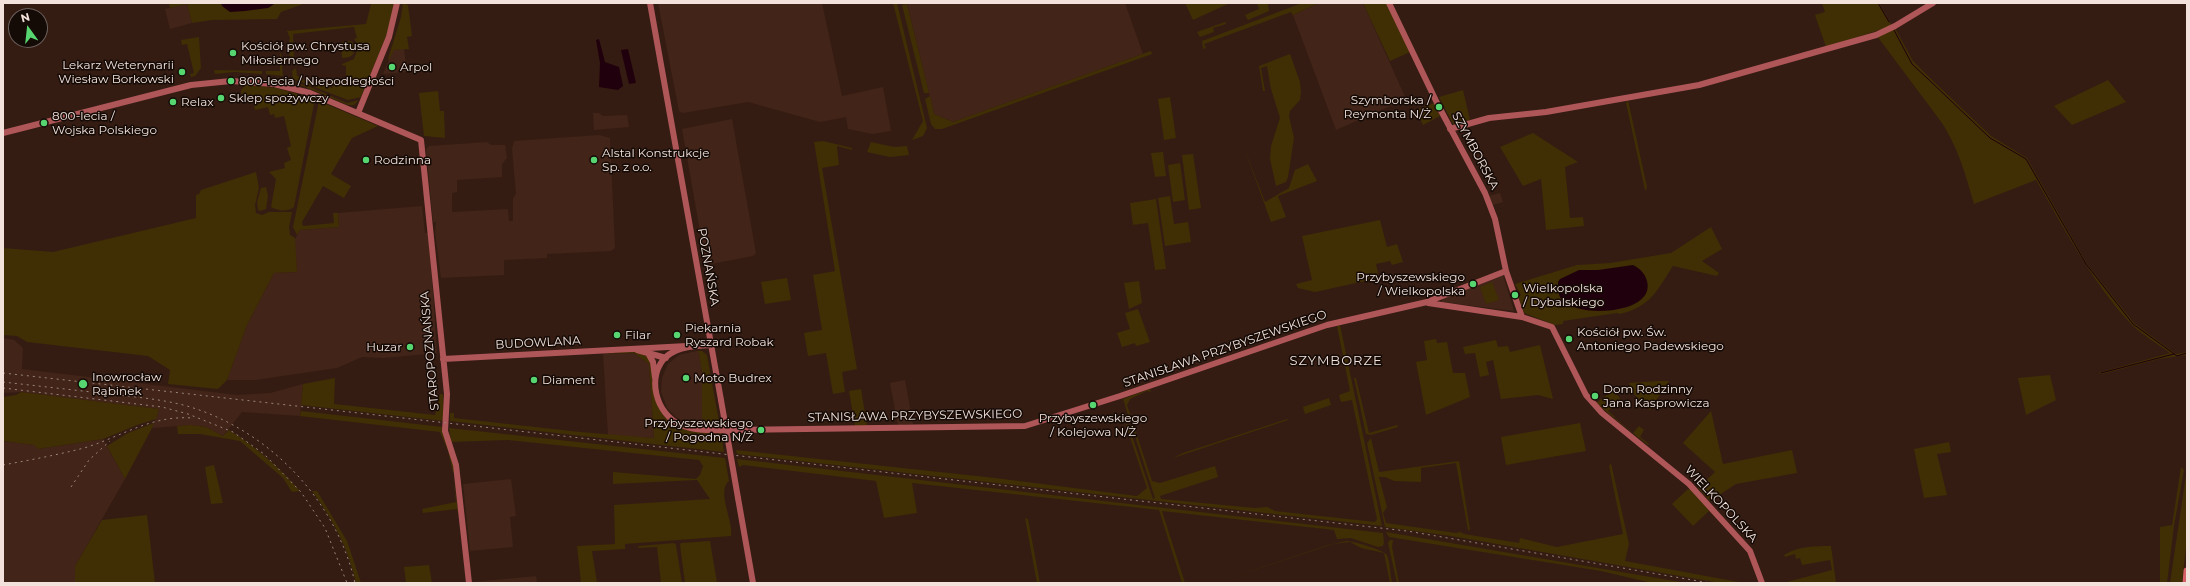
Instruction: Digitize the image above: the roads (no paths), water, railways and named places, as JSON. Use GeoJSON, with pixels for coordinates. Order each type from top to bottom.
{"type":"FeatureCollection","features":[{"type":"Feature","properties":{"kind":"main road"},"geometry":{"type":"LineString","coordinates":[[2186,583],[2187,570]]}},
{"type":"Feature","properties":{"kind":"street"},"geometry":{"type":"LineString","coordinates":[[3,133],[167,90],[191,85],[220,82],[274,84],[310,93],[358,113],[389,36],[397,3]]}},
{"type":"Feature","properties":{"kind":"street","name":"POZNAŃSKA"},"geometry":{"type":"LineString","coordinates":[[650,3],[753,583]]}},
{"type":"Feature","properties":{"kind":"street","name":"SZYMBORSKA"},"geometry":{"type":"LineString","coordinates":[[1389,3],[1450,129],[1488,199],[1506,271],[1522,317]]}},
{"type":"Feature","properties":{"kind":"street"},"geometry":{"type":"LineString","coordinates":[[1450,129],[1489,118],[1546,112],[1699,85],[1876,35],[1891,28],[1933,3]]}},
{"type":"Feature","properties":{"kind":"street","name":"STAROPOZNAŃSKA"},"geometry":{"type":"LineString","coordinates":[[358,113],[420,140],[447,401],[446,431],[456,465],[469,583]]}},
{"type":"Feature","properties":{"kind":"street","name":"STANISŁAWA PRZYBYSZEWSKIEGO"},"geometry":{"type":"LineString","coordinates":[[667,357],[659,368],[656,385],[659,403],[668,417],[681,426],[695,429],[804,430],[1025,426],[1120,396],[1327,325],[1427,302],[1506,271]]}},
{"type":"Feature","properties":{"kind":"street","name":"STANISŁAWA PRZYBYSZEWSKIEGO"},"geometry":{"type":"LineString","coordinates":[[1427,302],[1522,317]]}},
{"type":"Feature","properties":{"kind":"street","name":"WIELKOPOLSKA"},"geometry":{"type":"LineString","coordinates":[[1522,317],[1552,327],[1586,396],[1602,413],[1689,484],[1750,551],[1762,583]]}},
{"type":"Feature","properties":{"kind":"street"},"geometry":{"type":"LineString","coordinates":[[660,346],[667,357],[691,346],[711,345]]}},
{"type":"Feature","properties":{"kind":"street","name":"BUDOWLANA"},"geometry":{"type":"LineString","coordinates":[[443,359],[633,349],[660,346],[691,346]]}},
{"type":"Feature","properties":{"kind":"street","name":"BUDOWLANA"},"geometry":{"type":"LineString","coordinates":[[633,349],[667,357]]}},
{"type":"Feature","properties":{"kind":"street"},"geometry":{"type":"LineString","coordinates":[[648,353],[653,362],[656,385]]}},
{"type":"Feature","properties":{"kind":"waterway"},"geometry":{"type":"LineString","coordinates":[[1878,3],[1889,22]]}},
{"type":"Feature","properties":{"kind":"waterway"},"geometry":{"type":"LineString","coordinates":[[1894,30],[1912,64],[1990,138],[2026,159],[2086,264],[2133,324],[2177,356],[2187,353]]}},
{"type":"Feature","properties":{"kind":"waterway"},"geometry":{"type":"LineString","coordinates":[[2101,373],[2174,354]]}},
{"type":"Feature","properties":{"kind":"railway"},"geometry":{"type":"LineString","coordinates":[[3,373],[1407,531],[1710,583]]}},
{"type":"Feature","properties":{"kind":"railway"},"geometry":{"type":"LineString","coordinates":[[3,382],[158,400],[187,406],[217,417],[245,432],[271,451],[295,472],[315,497],[332,524],[346,553],[355,583]]}},
{"type":"Feature","properties":{"kind":"railway"},"geometry":{"type":"LineString","coordinates":[[3,388],[162,407],[188,414],[233,432],[264,454],[301,492],[325,528],[347,583]]}},
{"type":"Feature","properties":{"kind":"railway"},"geometry":{"type":"LineString","coordinates":[[3,465],[84,448],[150,423],[177,418],[192,418]]}},
{"type":"Feature","properties":{"kind":"railway"},"geometry":{"type":"LineString","coordinates":[[71,487],[89,460],[110,441]]}},
{"type":"Feature","properties":{"kind":"place","name":"Kościół pw. Chrystusa Miłosiernego"},"geometry":{"type":"Point","coordinates":[233,53]}},
{"type":"Feature","properties":{"kind":"place","name":"Arpol"},"geometry":{"type":"Point","coordinates":[392,67]}},
{"type":"Feature","properties":{"kind":"place","name":"Lekarz Weterynarii Wiesław Borkowski"},"geometry":{"type":"Point","coordinates":[182,72]}},
{"type":"Feature","properties":{"kind":"place","name":"800-lecia / Niepodległości"},"geometry":{"type":"Point","coordinates":[231,81]}},
{"type":"Feature","properties":{"kind":"place","name":"Sklep spożywczy"},"geometry":{"type":"Point","coordinates":[221,98]}},
{"type":"Feature","properties":{"kind":"place","name":"Relax"},"geometry":{"type":"Point","coordinates":[173,102]}},
{"type":"Feature","properties":{"kind":"place","name":"Szymborska / Reymonta N/Ż"},"geometry":{"type":"Point","coordinates":[1439,107]}},
{"type":"Feature","properties":{"kind":"place","name":"800-lecia / Wojska Polskiego"},"geometry":{"type":"Point","coordinates":[44,123]}},
{"type":"Feature","properties":{"kind":"place","name":"Rodzinna"},"geometry":{"type":"Point","coordinates":[366,160]}},
{"type":"Feature","properties":{"kind":"place","name":"Alstal Konstrukcje Sp. z o.o."},"geometry":{"type":"Point","coordinates":[594,160]}},
{"type":"Feature","properties":{"kind":"place","name":"Przybyszewskiego / Wielkopolska"},"geometry":{"type":"Point","coordinates":[1473,284]}},
{"type":"Feature","properties":{"kind":"place","name":"Wielkopolska / Dybalskiego"},"geometry":{"type":"Point","coordinates":[1515,295]}},
{"type":"Feature","properties":{"kind":"place","name":"Filar"},"geometry":{"type":"Point","coordinates":[617,335]}},
{"type":"Feature","properties":{"kind":"place","name":"Piekarnia Ryszard Robak"},"geometry":{"type":"Point","coordinates":[677,335]}},
{"type":"Feature","properties":{"kind":"place","name":"Kościół pw. Św. Antoniego Padewskiego"},"geometry":{"type":"Point","coordinates":[1569,339]}},
{"type":"Feature","properties":{"kind":"place","name":"Huzar"},"geometry":{"type":"Point","coordinates":[410,347]}},
{"type":"Feature","properties":{"kind":"place","name":"Moto Budrex"},"geometry":{"type":"Point","coordinates":[686,378]}},
{"type":"Feature","properties":{"kind":"place","name":"Diament"},"geometry":{"type":"Point","coordinates":[534,380]}},
{"type":"Feature","properties":{"kind":"place","name":"Inowrocław Rąbinek"},"geometry":{"type":"Point","coordinates":[83,384]}},
{"type":"Feature","properties":{"kind":"place","name":"Dom Rodzinny Jana Kasprowicza"},"geometry":{"type":"Point","coordinates":[1595,396]}},
{"type":"Feature","properties":{"kind":"place","name":"Przybyszewskiego / Kolejowa N/Ż"},"geometry":{"type":"Point","coordinates":[1093,405]}},
{"type":"Feature","properties":{"kind":"place","name":"Przybyszewskiego / Pogodna N/Ż"},"geometry":{"type":"Point","coordinates":[761,430]}},
{"type":"Feature","properties":{"kind":"district","name":"SZYMBORZE"},"geometry":{"type":"Point","coordinates":[1336,361]}}]}
